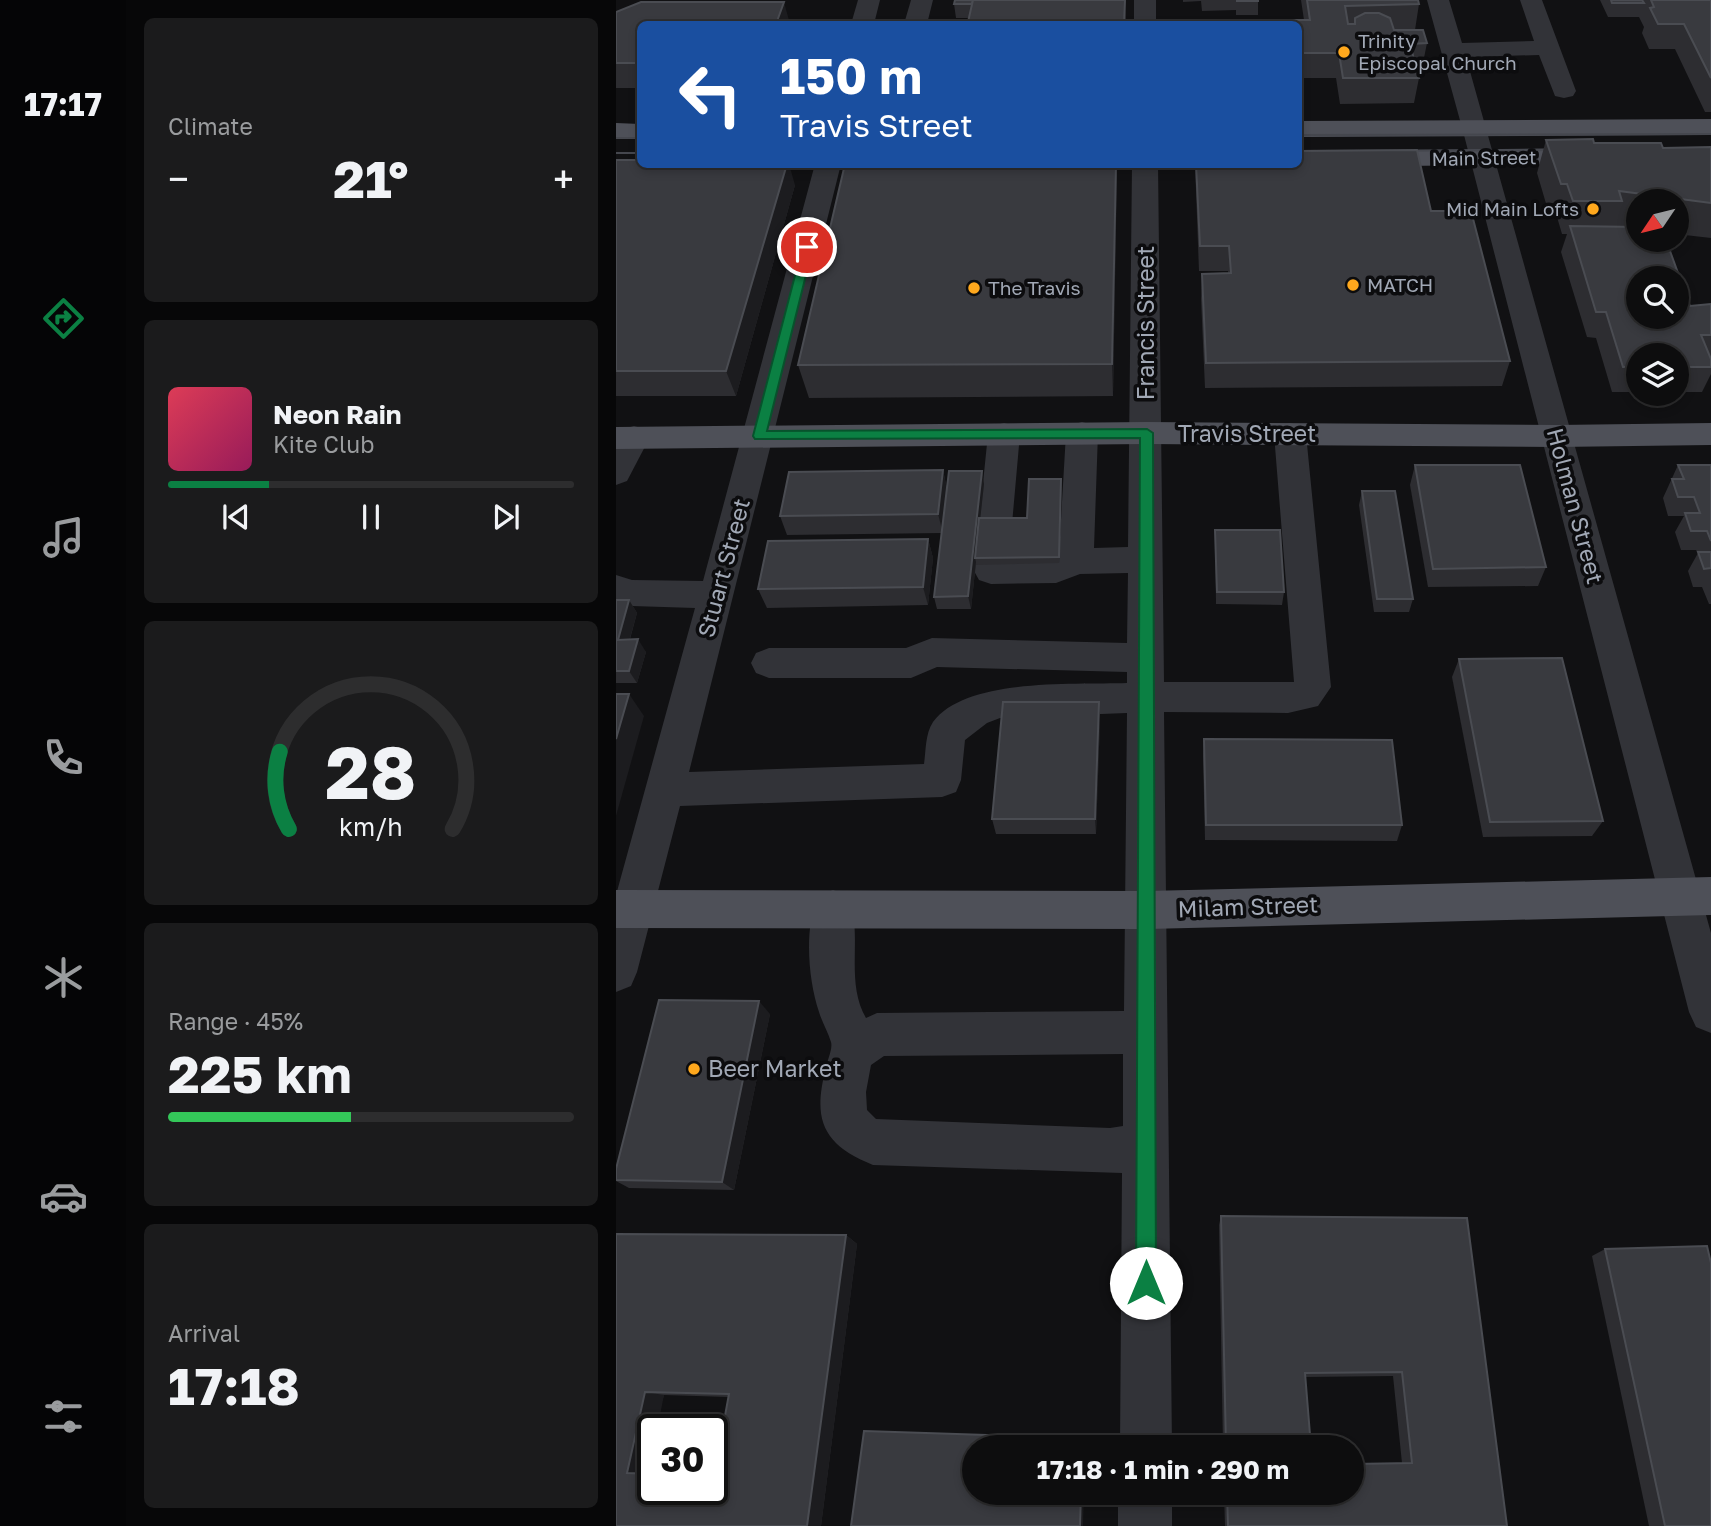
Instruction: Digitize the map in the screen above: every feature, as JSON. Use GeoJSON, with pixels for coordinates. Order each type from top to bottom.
{"type":"FeatureCollection","features":[{"type":"Feature","properties":{"kind":"main road","name":"Main Street"},"geometry":{"type":"LineString","coordinates":[[1302,128],[1711,127]]}},
{"type":"Feature","properties":{"kind":"main road"},"geometry":{"type":"LineString","coordinates":[[616,131],[637,131]]}},
{"type":"Feature","properties":{"kind":"main road","name":"Main Street"},"geometry":{"type":"LineString","coordinates":[[1302,159],[1616,156]]}},
{"type":"Feature","properties":{"kind":"main road","name":"Travis Street"},"geometry":{"type":"LineString","coordinates":[[625,438],[1082,433],[1557,436],[1711,434]]}},
{"type":"Feature","properties":{"kind":"main road","name":"Milam Street"},"geometry":{"type":"LineString","coordinates":[[624,909],[1147,910],[1695,896]]}},
{"type":"Feature","properties":{"kind":"street"},"geometry":{"type":"LineString","coordinates":[[864,21],[869,0]]}},
{"type":"Feature","properties":{"kind":"street"},"geometry":{"type":"LineString","coordinates":[[917,21],[922,0]]}},
{"type":"Feature","properties":{"kind":"street"},"geometry":{"type":"LineString","coordinates":[[1145,0],[1145,21]]}},
{"type":"Feature","properties":{"kind":"street","name":"Holman Street"},"geometry":{"type":"LineString","coordinates":[[1438,0],[1557,436],[1695,896],[1711,1012]]}},
{"type":"Feature","properties":{"kind":"street"},"geometry":{"type":"LineString","coordinates":[[1531,0],[1564,91]]}},
{"type":"Feature","properties":{"kind":"street"},"geometry":{"type":"LineString","coordinates":[[1452,50],[1549,48]]}},
{"type":"Feature","properties":{"kind":"street","name":"Stuart Street"},"geometry":{"type":"LineString","coordinates":[[616,972],[624,909],[664,790],[759,436],[788,268],[826,168]]}},
{"type":"Feature","properties":{"kind":"street","name":"Francis Street"},"geometry":{"type":"LineString","coordinates":[[1145,168],[1146,1435]]}},
{"type":"Feature","properties":{"kind":"street"},"geometry":{"type":"LineString","coordinates":[[1076,561],[1082,433]]}},
{"type":"Feature","properties":{"kind":"street"},"geometry":{"type":"LineString","coordinates":[[664,790],[942,780],[947,732],[974,712],[998,703],[1147,697],[1289,698],[1305,695],[1313,687],[1290,434]]}},
{"type":"Feature","properties":{"kind":"street"},"geometry":{"type":"LineString","coordinates":[[1004,435],[992,571],[1056,570],[1076,561],[1147,560]]}},
{"type":"Feature","properties":{"kind":"street"},"geometry":{"type":"LineString","coordinates":[[616,473],[625,438]]}},
{"type":"Feature","properties":{"kind":"street"},"geometry":{"type":"LineString","coordinates":[[616,588],[632,593],[716,595]]}},
{"type":"Feature","properties":{"kind":"street"},"geometry":{"type":"LineString","coordinates":[[769,663],[911,663],[932,652],[1147,658]]}},
{"type":"Feature","properties":{"kind":"street"},"geometry":{"type":"LineString","coordinates":[[833,909],[831,976],[842,1020],[858,1046]]}},
{"type":"Feature","properties":{"kind":"street"},"geometry":{"type":"LineString","coordinates":[[1146,1146],[1110,1151],[873,1142],[855,1135],[847,1124],[842,1108],[852,1052],[877,1035],[1147,1032]]}},
{"type":"Feature","properties":{"kind":"street"},"geometry":{"type":"LineString","coordinates":[[1145,1505],[1145,1526]]}},
{"type":"Feature","properties":{"kind":"building"},"geometry":{"type":"Polygon","coordinates":[[[955,0],[973,0],[972,4],[954,4],[955,0]]]}},
{"type":"Feature","properties":{"kind":"building"},"geometry":{"type":"Polygon","coordinates":[[[973,0],[1125,0],[1124,21],[968,21],[973,0]]]}},
{"type":"Feature","properties":{"kind":"building"},"geometry":{"type":"Polygon","coordinates":[[[1307,0],[1418,0],[1419,4],[1345,6],[1348,24],[1355,24],[1355,18],[1365,13],[1379,13],[1390,18],[1394,30],[1423,30],[1427,43],[1410,44],[1419,78],[1343,78],[1339,53],[1302,53],[1302,21],[1246,21],[1310,20],[1307,0]]]}},
{"type":"Feature","properties":{"kind":"building"},"geometry":{"type":"Polygon","coordinates":[[[1611,0],[1642,0],[1644,3],[1612,3],[1611,0]]]}},
{"type":"Feature","properties":{"kind":"building"},"geometry":{"type":"Polygon","coordinates":[[[1651,0],[1711,0],[1711,78],[1684,24],[1658,24],[1650,8],[1654,7],[1651,0]]]}},
{"type":"Feature","properties":{"kind":"building"},"geometry":{"type":"Polygon","coordinates":[[[641,2],[784,2],[777,21],[637,21],[637,63],[616,63],[616,12],[641,2]]]}},
{"type":"Feature","properties":{"kind":"building"},"geometry":{"type":"Polygon","coordinates":[[[1593,139],[1594,143],[1661,143],[1663,148],[1711,147],[1711,203],[1689,200],[1689,189],[1626,189],[1626,192],[1619,191],[1622,201],[1573,201],[1567,184],[1561,184],[1546,140],[1593,139]]]}},
{"type":"Feature","properties":{"kind":"building","name":"MATCH"},"geometry":{"type":"Polygon","coordinates":[[[1417,150],[1431,211],[1471,211],[1510,361],[1206,363],[1202,274],[1231,273],[1229,246],[1200,246],[1196,168],[1302,168],[1302,151],[1417,150]]]}},
{"type":"Feature","properties":{"kind":"building"},"geometry":{"type":"Polygon","coordinates":[[[616,160],[637,160],[637,168],[786,168],[726,371],[616,371],[616,160]]]}},
{"type":"Feature","properties":{"kind":"building","name":"The Travis"},"geometry":{"type":"Polygon","coordinates":[[[844,168],[1116,168],[1112,364],[798,365],[844,168]]]}},
{"type":"Feature","properties":{"kind":"building"},"geometry":{"type":"Polygon","coordinates":[[[1570,226],[1626,227],[1626,252],[1670,252],[1675,266],[1626,266],[1626,329],[1689,329],[1689,303],[1690,306],[1711,304],[1711,335],[1701,335],[1711,359],[1711,367],[1689,367],[1689,343],[1626,343],[1626,367],[1623,367],[1606,312],[1596,312],[1570,226]]]}},
{"type":"Feature","properties":{"kind":"building"},"geometry":{"type":"Polygon","coordinates":[[[1415,465],[1520,465],[1546,567],[1433,569],[1415,465]]]}},
{"type":"Feature","properties":{"kind":"building"},"geometry":{"type":"Polygon","coordinates":[[[1678,465],[1711,465],[1711,541],[1707,531],[1691,531],[1685,513],[1700,513],[1694,497],[1678,497],[1672,479],[1684,479],[1678,465]]]}},
{"type":"Feature","properties":{"kind":"building"},"geometry":{"type":"Polygon","coordinates":[[[943,470],[938,514],[780,516],[789,472],[943,470]]]}},
{"type":"Feature","properties":{"kind":"building"},"geometry":{"type":"Polygon","coordinates":[[[949,471],[982,471],[968,596],[934,597],[949,471]]]}},
{"type":"Feature","properties":{"kind":"building"},"geometry":{"type":"Polygon","coordinates":[[[1029,479],[1061,479],[1059,557],[975,558],[979,518],[1027,518],[1029,479]]]}},
{"type":"Feature","properties":{"kind":"building"},"geometry":{"type":"Polygon","coordinates":[[[1362,491],[1395,491],[1413,599],[1377,599],[1362,491]]]}},
{"type":"Feature","properties":{"kind":"building"},"geometry":{"type":"Polygon","coordinates":[[[1215,530],[1280,530],[1284,592],[1217,592],[1215,530]]]}},
{"type":"Feature","properties":{"kind":"building"},"geometry":{"type":"Polygon","coordinates":[[[928,539],[923,587],[758,589],[768,541],[928,539]]]}},
{"type":"Feature","properties":{"kind":"building"},"geometry":{"type":"Polygon","coordinates":[[[1698,552],[1711,552],[1711,568],[1704,569],[1698,552]]]}},
{"type":"Feature","properties":{"kind":"building"},"geometry":{"type":"Polygon","coordinates":[[[616,600],[629,600],[618,640],[638,639],[629,671],[616,671],[616,600]]]}},
{"type":"Feature","properties":{"kind":"building"},"geometry":{"type":"Polygon","coordinates":[[[1562,658],[1603,821],[1490,822],[1459,659],[1562,658]]]}},
{"type":"Feature","properties":{"kind":"building"},"geometry":{"type":"Polygon","coordinates":[[[616,694],[629,694],[616,739],[616,694]]]}},
{"type":"Feature","properties":{"kind":"building"},"geometry":{"type":"Polygon","coordinates":[[[1003,702],[1099,702],[1095,819],[992,819],[1003,702]]]}},
{"type":"Feature","properties":{"kind":"building"},"geometry":{"type":"Polygon","coordinates":[[[1204,739],[1392,740],[1402,825],[1206,825],[1204,739]]]}},
{"type":"Feature","properties":{"kind":"building"},"geometry":{"type":"Polygon","coordinates":[[[659,1000],[759,1001],[722,1182],[616,1180],[616,1169],[659,1000]]]}},
{"type":"Feature","properties":{"kind":"building"},"geometry":{"type":"Polygon","coordinates":[[[1221,1216],[1467,1218],[1507,1526],[1228,1526],[1227,1505],[1364,1505],[1364,1464],[1412,1463],[1402,1372],[1305,1373],[1310,1435],[1226,1435],[1221,1216]]]}},
{"type":"Feature","properties":{"kind":"building"},"geometry":{"type":"Polygon","coordinates":[[[616,1234],[846,1235],[807,1526],[616,1526],[616,1234]]]}},
{"type":"Feature","properties":{"kind":"building"},"geometry":{"type":"Polygon","coordinates":[[[1707,1246],[1711,1263],[1711,1526],[1665,1526],[1605,1249],[1707,1246]]]}},
{"type":"Feature","properties":{"kind":"building"},"geometry":{"type":"Polygon","coordinates":[[[864,1431],[990,1435],[962,1435],[962,1505],[1081,1505],[1080,1526],[851,1526],[864,1431]]]}},
{"type":"Feature","properties":{"kind":"tram line"},"geometry":{"type":"LineString","coordinates":[[1302,135],[1711,134]]}},
{"type":"Feature","properties":{"kind":"tram line"},"geometry":{"type":"LineString","coordinates":[[616,138],[637,138]]}},
{"type":"Feature","properties":{"kind":"tram line"},"geometry":{"type":"LineString","coordinates":[[1302,151],[1561,150]]}},
{"type":"Feature","properties":{"kind":"tram line"},"geometry":{"type":"LineString","coordinates":[[616,153],[637,153]]}},
{"type":"Feature","properties":{"kind":"place","name":"Trinity Episcopal Church"},"geometry":{"type":"Point","coordinates":[1344,52]}},
{"type":"Feature","properties":{"kind":"place","name":"Mid Main Lofts"},"geometry":{"type":"Point","coordinates":[1593,209]}},
{"type":"Feature","properties":{"kind":"place","name":"MATCH"},"geometry":{"type":"Point","coordinates":[1353,285]}},
{"type":"Feature","properties":{"kind":"place","name":"The Travis"},"geometry":{"type":"Point","coordinates":[974,288]}},
{"type":"Feature","properties":{"kind":"place","name":"Beer Market"},"geometry":{"type":"Point","coordinates":[694,1069]}},
{"type":"Feature","properties":{"kind":"route"},"geometry":{"type":"LineString","coordinates":[[807,247],[759,436],[1147,433],[1146,1283]]}}]}
